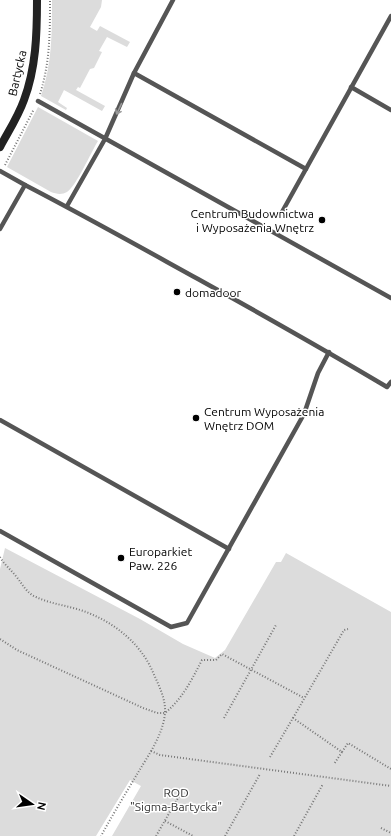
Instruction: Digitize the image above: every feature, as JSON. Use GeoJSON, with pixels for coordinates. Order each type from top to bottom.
{"type":"FeatureCollection","features":[{"type":"Feature","properties":{"kind":"street","name":"Bartycka"},"geometry":{"type":"LineString","coordinates":[[0,147],[24,101],[32,72],[37,40],[38,0]]}},
{"type":"Feature","properties":{"kind":"lane"},"geometry":{"type":"LineString","coordinates":[[67,206],[105,139],[134,74],[173,0]]}},
{"type":"Feature","properties":{"kind":"lane"},"geometry":{"type":"LineString","coordinates":[[282,212],[391,16]]}},
{"type":"Feature","properties":{"kind":"lane"},"geometry":{"type":"LineString","coordinates":[[134,74],[306,169]]}},
{"type":"Feature","properties":{"kind":"lane"},"geometry":{"type":"LineString","coordinates":[[351,87],[391,110]]}},
{"type":"Feature","properties":{"kind":"lane"},"geometry":{"type":"LineString","coordinates":[[38,101],[391,298]]}},
{"type":"Feature","properties":{"kind":"lane"},"geometry":{"type":"LineString","coordinates":[[0,171],[67,206],[329,352],[388,387],[391,382]]}},
{"type":"Feature","properties":{"kind":"lane"},"geometry":{"type":"LineString","coordinates":[[0,229],[25,185]]}},
{"type":"Feature","properties":{"kind":"lane"},"geometry":{"type":"LineString","coordinates":[[0,531],[171,627],[187,623],[230,549],[304,414],[318,373],[329,352]]}},
{"type":"Feature","properties":{"kind":"lane"},"geometry":{"type":"LineString","coordinates":[[0,420],[230,549]]}},
{"type":"Feature","properties":{"kind":"path"},"geometry":{"type":"LineString","coordinates":[[0,557],[5,565],[35,597],[91,614],[124,634],[137,646],[148,663],[161,691],[165,713],[161,731],[151,751],[101,836]]}},
{"type":"Feature","properties":{"kind":"path"},"geometry":{"type":"LineString","coordinates":[[224,718],[276,625]]}},
{"type":"Feature","properties":{"kind":"path"},"geometry":{"type":"LineString","coordinates":[[270,757],[344,630],[348,629]]}},
{"type":"Feature","properties":{"kind":"path"},"geometry":{"type":"LineString","coordinates":[[0,639],[17,650],[143,708],[158,713],[165,713],[176,704],[202,660],[216,660],[222,654],[304,698]]}},
{"type":"Feature","properties":{"kind":"path"},"geometry":{"type":"LineString","coordinates":[[293,718],[342,752]]}},
{"type":"Feature","properties":{"kind":"path"},"geometry":{"type":"LineString","coordinates":[[334,764],[348,743],[391,769]]}},
{"type":"Feature","properties":{"kind":"path"},"geometry":{"type":"LineString","coordinates":[[151,751],[160,755],[391,786]]}},
{"type":"Feature","properties":{"kind":"path"},"geometry":{"type":"LineString","coordinates":[[225,836],[260,774]]}},
{"type":"Feature","properties":{"kind":"path"},"geometry":{"type":"LineString","coordinates":[[294,836],[323,784]]}},
{"type":"Feature","properties":{"kind":"path"},"geometry":{"type":"LineString","coordinates":[[156,836],[182,791]]}},
{"type":"Feature","properties":{"kind":"path"},"geometry":{"type":"LineString","coordinates":[[165,821],[193,836]]}},
{"type":"Feature","properties":{"kind":"path"},"geometry":{"type":"LineString","coordinates":[[381,828],[391,832]]}},
{"type":"Feature","properties":{"kind":"green space"},"geometry":{"type":"Polygon","coordinates":[[[52,0],[102,0],[101,7],[90,27],[97,31],[100,26],[130,42],[127,47],[107,37],[99,51],[102,52],[94,68],[90,69],[80,88],[78,87],[76,90],[105,106],[102,111],[64,90],[58,102],[67,108],[66,110],[41,96],[45,84],[49,61],[52,0]]]}},
{"type":"Feature","properties":{"kind":"green space"},"geometry":{"type":"Polygon","coordinates":[[[38,107],[98,141],[75,183],[67,192],[63,194],[51,192],[7,167],[38,107]]]}},
{"type":"Feature","properties":{"kind":"green space","name":"ROD \"Sigma-Bartycka\""},"geometry":{"type":"Polygon","coordinates":[[[5,548],[140,619],[183,644],[215,658],[225,650],[276,562],[281,562],[286,553],[391,612],[391,836],[112,836],[141,786],[130,780],[96,836],[0,836],[0,569],[5,548]]]}},
{"type":"Feature","properties":{"kind":"place","name":"Centrum Budownictwa i Wyposażenia Wnętrz"},"geometry":{"type":"Point","coordinates":[322,220]}},
{"type":"Feature","properties":{"kind":"place","name":"domadoor"},"geometry":{"type":"Point","coordinates":[177,292]}},
{"type":"Feature","properties":{"kind":"place","name":"Centrum Wyposażenia Wnętrz DOM"},"geometry":{"type":"Point","coordinates":[196,418]}},
{"type":"Feature","properties":{"kind":"place","name":"Europarkiet Paw. 226"},"geometry":{"type":"Point","coordinates":[121,558]}}]}
